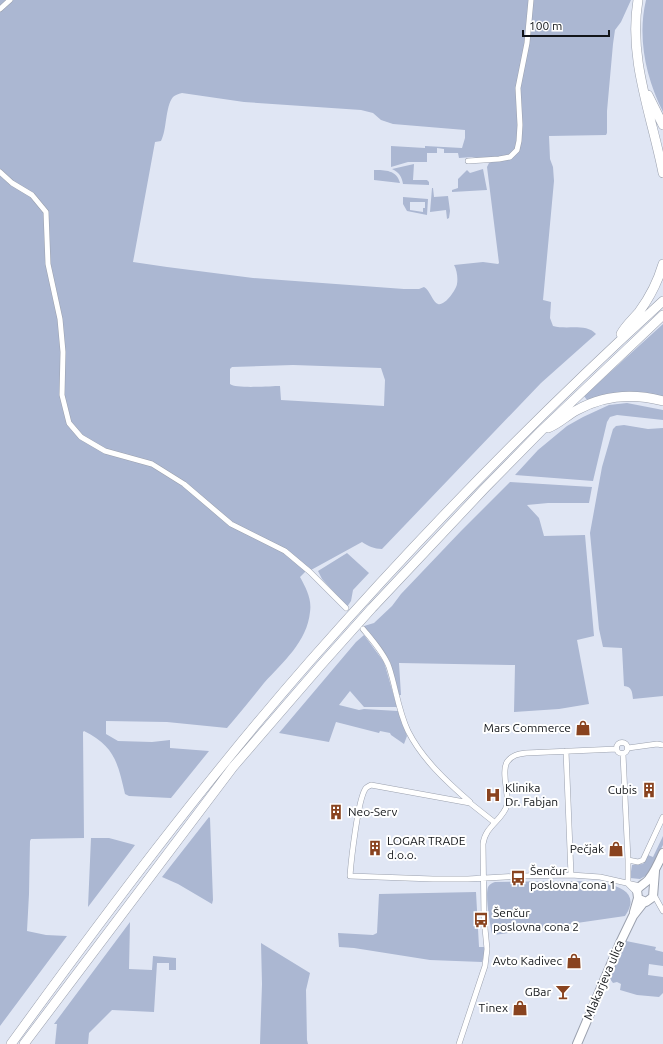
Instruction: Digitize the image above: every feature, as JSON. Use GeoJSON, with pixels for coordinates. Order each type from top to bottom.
{"type":"FeatureCollection","features":[{"type":"Feature","properties":{"kind":"highway"},"geometry":{"type":"LineString","coordinates":[[638,0],[636,41],[638,66],[652,105],[663,125]]}},
{"type":"Feature","properties":{"kind":"highway"},"geometry":{"type":"LineString","coordinates":[[642,79],[646,106],[663,173]]}},
{"type":"Feature","properties":{"kind":"highway"},"geometry":{"type":"LineString","coordinates":[[615,345],[623,330],[640,311],[650,296],[663,264]]}},
{"type":"Feature","properties":{"kind":"highway"},"geometry":{"type":"LineString","coordinates":[[11,1044],[145,863],[226,761],[310,660],[445,514],[615,345],[663,301]]}},
{"type":"Feature","properties":{"kind":"highway"},"geometry":{"type":"LineString","coordinates":[[24,1044],[148,879],[244,755],[372,608],[541,431],[663,314]]}},
{"type":"Feature","properties":{"kind":"highway"},"geometry":{"type":"LineString","coordinates":[[541,431],[555,425],[576,410],[600,400],[623,396],[636,396],[663,401]]}},
{"type":"Feature","properties":{"kind":"main road"},"geometry":{"type":"LineString","coordinates":[[645,893],[663,853]]}},
{"type":"Feature","properties":{"kind":"main road","name":"Mlakarjeva ulica"},"geometry":{"type":"LineString","coordinates":[[577,1044],[605,975],[645,893]]}},
{"type":"Feature","properties":{"kind":"street"},"geometry":{"type":"LineString","coordinates":[[0,9],[10,0]]}},
{"type":"Feature","properties":{"kind":"street"},"geometry":{"type":"LineString","coordinates":[[468,161],[499,160],[510,157],[517,150],[520,125],[518,88],[527,43],[531,0]]}},
{"type":"Feature","properties":{"kind":"street"},"geometry":{"type":"LineString","coordinates":[[0,172],[12,183],[32,195],[46,212],[48,264],[60,319],[63,352],[62,395],[69,423],[81,437],[105,451],[152,464],[184,484],[231,524],[285,551],[310,572],[346,608]]}},
{"type":"Feature","properties":{"kind":"street"},"geometry":{"type":"LineString","coordinates":[[363,629],[388,665],[408,731],[415,742],[434,767],[456,790],[494,822]]}},
{"type":"Feature","properties":{"kind":"street"},"geometry":{"type":"LineString","coordinates":[[616,749],[618,744],[622,743],[626,744],[628,748]]}},
{"type":"Feature","properties":{"kind":"street"},"geometry":{"type":"LineString","coordinates":[[628,748],[657,744],[663,745]]}},
{"type":"Feature","properties":{"kind":"street"},"geometry":{"type":"LineString","coordinates":[[622,754],[627,752],[628,748]]}},
{"type":"Feature","properties":{"kind":"street"},"geometry":{"type":"LineString","coordinates":[[459,1044],[486,966],[487,949],[482,878],[484,838],[494,822],[505,810],[507,804],[506,763],[513,756],[526,753],[616,749]]}},
{"type":"Feature","properties":{"kind":"street"},"geometry":{"type":"LineString","coordinates":[[616,749],[618,753],[622,754]]}},
{"type":"Feature","properties":{"kind":"street"},"geometry":{"type":"LineString","coordinates":[[566,751],[571,875]]}},
{"type":"Feature","properties":{"kind":"street"},"geometry":{"type":"LineString","coordinates":[[622,754],[628,884]]}},
{"type":"Feature","properties":{"kind":"street"},"geometry":{"type":"LineString","coordinates":[[470,803],[371,785],[366,788],[360,803],[350,876],[433,879],[541,875],[600,877],[618,880],[645,893],[662,910]]}},
{"type":"Feature","properties":{"kind":"street"},"geometry":{"type":"LineString","coordinates":[[628,860],[638,862],[643,860],[663,818]]}},
{"type":"Feature","properties":{"kind":"street"},"geometry":{"type":"LineString","coordinates":[[645,893],[662,910]]}},
{"type":"Feature","properties":{"kind":"shaded area"},"geometry":{"type":"Polygon","coordinates":[[[0,0],[631,0],[621,22],[615,30],[606,135],[549,136],[550,159],[553,167],[554,181],[543,300],[551,302],[550,318],[553,326],[582,328],[596,334],[541,383],[382,549],[371,547],[362,542],[311,570],[301,561],[297,563],[305,570],[300,577],[306,589],[310,603],[308,623],[304,633],[293,651],[227,728],[167,722],[106,721],[106,734],[118,741],[152,742],[170,740],[170,748],[209,751],[171,798],[129,796],[125,794],[114,757],[102,743],[84,731],[83,732],[84,838],[31,839],[30,841],[27,931],[46,935],[67,936],[0,1026],[0,0]],[[182,93],[174,96],[170,101],[163,136],[161,141],[155,142],[133,262],[253,278],[404,289],[419,289],[424,287],[438,304],[444,303],[456,287],[457,277],[454,265],[483,262],[499,263],[487,167],[489,163],[497,160],[472,157],[459,158],[458,153],[444,153],[444,149],[437,148],[437,153],[427,153],[427,162],[408,162],[391,167],[391,146],[462,148],[465,138],[465,130],[393,124],[381,120],[373,113],[361,110],[244,102],[182,93]],[[293,365],[232,367],[230,369],[230,384],[234,386],[246,387],[280,386],[281,400],[384,406],[385,380],[381,368],[293,365]]]}},
{"type":"Feature","properties":{"kind":"shaded area"},"geometry":{"type":"Polygon","coordinates":[[[646,0],[663,0],[663,112],[652,86],[645,58],[642,29],[646,0]]]}},
{"type":"Feature","properties":{"kind":"shaded area"},"geometry":{"type":"Polygon","coordinates":[[[414,164],[413,180],[427,180],[429,185],[403,184],[400,175],[392,169],[414,164]]]}},
{"type":"Feature","properties":{"kind":"shaded area"},"geometry":{"type":"Polygon","coordinates":[[[483,169],[487,190],[452,192],[452,190],[458,188],[458,179],[467,170],[470,173],[483,169]]]}},
{"type":"Feature","properties":{"kind":"shaded area"},"geometry":{"type":"Polygon","coordinates":[[[374,170],[393,173],[396,175],[400,183],[374,180],[374,170]]]}},
{"type":"Feature","properties":{"kind":"shaded area"},"geometry":{"type":"Polygon","coordinates":[[[432,188],[434,197],[448,196],[450,211],[449,218],[447,219],[446,210],[430,212],[432,188]]]}},
{"type":"Feature","properties":{"kind":"shaded area"},"geometry":{"type":"Polygon","coordinates":[[[403,197],[428,199],[427,215],[407,211],[403,204],[403,197]],[[410,202],[410,210],[423,212],[425,202],[410,202]]]}},
{"type":"Feature","properties":{"kind":"shaded area"},"geometry":{"type":"Polygon","coordinates":[[[663,324],[663,398],[587,400],[584,396],[663,324]]]}},
{"type":"Feature","properties":{"kind":"shaded area"},"geometry":{"type":"Polygon","coordinates":[[[627,403],[663,410],[663,420],[617,415],[610,417],[607,422],[593,481],[515,475],[538,450],[567,426],[609,405],[627,403]]]}},
{"type":"Feature","properties":{"kind":"shaded area"},"geometry":{"type":"Polygon","coordinates":[[[624,425],[648,429],[663,428],[663,696],[633,699],[629,687],[624,686],[622,648],[603,647],[599,629],[590,533],[602,467],[613,429],[616,426],[624,425]]]}},
{"type":"Feature","properties":{"kind":"shaded area"},"geometry":{"type":"Polygon","coordinates":[[[510,482],[592,487],[589,503],[548,503],[527,505],[539,518],[544,536],[585,535],[594,636],[577,640],[589,704],[559,709],[514,712],[515,665],[399,663],[401,695],[399,695],[390,662],[364,626],[374,623],[392,606],[401,594],[510,482]]]}},
{"type":"Feature","properties":{"kind":"shaded area"},"geometry":{"type":"Polygon","coordinates":[[[347,553],[369,573],[353,590],[351,601],[347,607],[322,579],[318,571],[347,553]]]}},
{"type":"Feature","properties":{"kind":"shaded area"},"geometry":{"type":"Polygon","coordinates":[[[364,635],[384,662],[397,707],[364,707],[350,691],[339,705],[359,710],[398,711],[407,736],[404,744],[390,733],[380,731],[379,733],[336,722],[329,742],[279,733],[356,642],[364,635]]]}},
{"type":"Feature","properties":{"kind":"shaded area"},"geometry":{"type":"Polygon","coordinates":[[[209,817],[212,904],[178,884],[162,877],[209,817]]]}},
{"type":"Feature","properties":{"kind":"shaded area"},"geometry":{"type":"Polygon","coordinates":[[[663,836],[663,845],[647,875],[640,879],[630,878],[632,865],[643,864],[648,855],[653,857],[663,836]]]}},
{"type":"Feature","properties":{"kind":"shaded area"},"geometry":{"type":"Polygon","coordinates":[[[91,838],[109,838],[135,845],[88,907],[91,838]]]}},
{"type":"Feature","properties":{"kind":"shaded area"},"geometry":{"type":"Polygon","coordinates":[[[585,881],[611,885],[622,889],[629,895],[630,904],[625,916],[494,935],[492,934],[487,897],[488,887],[491,884],[495,882],[585,881]]]}},
{"type":"Feature","properties":{"kind":"shaded area"},"geometry":{"type":"Polygon","coordinates":[[[476,892],[479,947],[484,947],[482,962],[430,960],[339,947],[338,933],[373,935],[377,933],[379,894],[476,892]]]}},
{"type":"Feature","properties":{"kind":"shaded area"},"geometry":{"type":"Polygon","coordinates":[[[130,922],[129,969],[152,970],[153,956],[176,958],[176,970],[169,970],[169,963],[157,963],[154,1012],[112,1010],[89,1033],[88,1044],[55,1044],[57,1024],[54,1024],[130,922]]]}},
{"type":"Feature","properties":{"kind":"shaded area"},"geometry":{"type":"Polygon","coordinates":[[[626,941],[656,947],[655,950],[663,952],[663,966],[649,964],[648,975],[663,977],[663,993],[659,997],[637,995],[620,990],[621,984],[617,982],[613,983],[610,979],[609,976],[626,941]]]}},
{"type":"Feature","properties":{"kind":"shaded area"},"geometry":{"type":"Polygon","coordinates":[[[261,943],[310,973],[306,990],[308,1044],[260,1044],[262,984],[261,943]]]}},
{"type":"Feature","properties":{"kind":"place","name":"Mars Commerce"},"geometry":{"type":"Point","coordinates":[583,728]}},
{"type":"Feature","properties":{"kind":"place","name":"Cubis"},"geometry":{"type":"Point","coordinates":[649,790]}},
{"type":"Feature","properties":{"kind":"place","name":"Klinika Dr. Fabjan"},"geometry":{"type":"Point","coordinates":[493,795]}},
{"type":"Feature","properties":{"kind":"place","name":"Neo-Serv"},"geometry":{"type":"Point","coordinates":[336,812]}},
{"type":"Feature","properties":{"kind":"place","name":"LOGAR TRADE d.o.o."},"geometry":{"type":"Point","coordinates":[375,848]}},
{"type":"Feature","properties":{"kind":"place","name":"Pečjak"},"geometry":{"type":"Point","coordinates":[616,849]}},
{"type":"Feature","properties":{"kind":"place","name":"Šenčur poslovna cona 1"},"geometry":{"type":"Point","coordinates":[518,878]}},
{"type":"Feature","properties":{"kind":"place","name":"Šenčur poslovna cona 2"},"geometry":{"type":"Point","coordinates":[481,920]}},
{"type":"Feature","properties":{"kind":"place","name":"Avto Kadivec"},"geometry":{"type":"Point","coordinates":[574,961]}},
{"type":"Feature","properties":{"kind":"place","name":"GBar"},"geometry":{"type":"Point","coordinates":[563,992]}},
{"type":"Feature","properties":{"kind":"place","name":"Tinex"},"geometry":{"type":"Point","coordinates":[520,1008]}}]}
